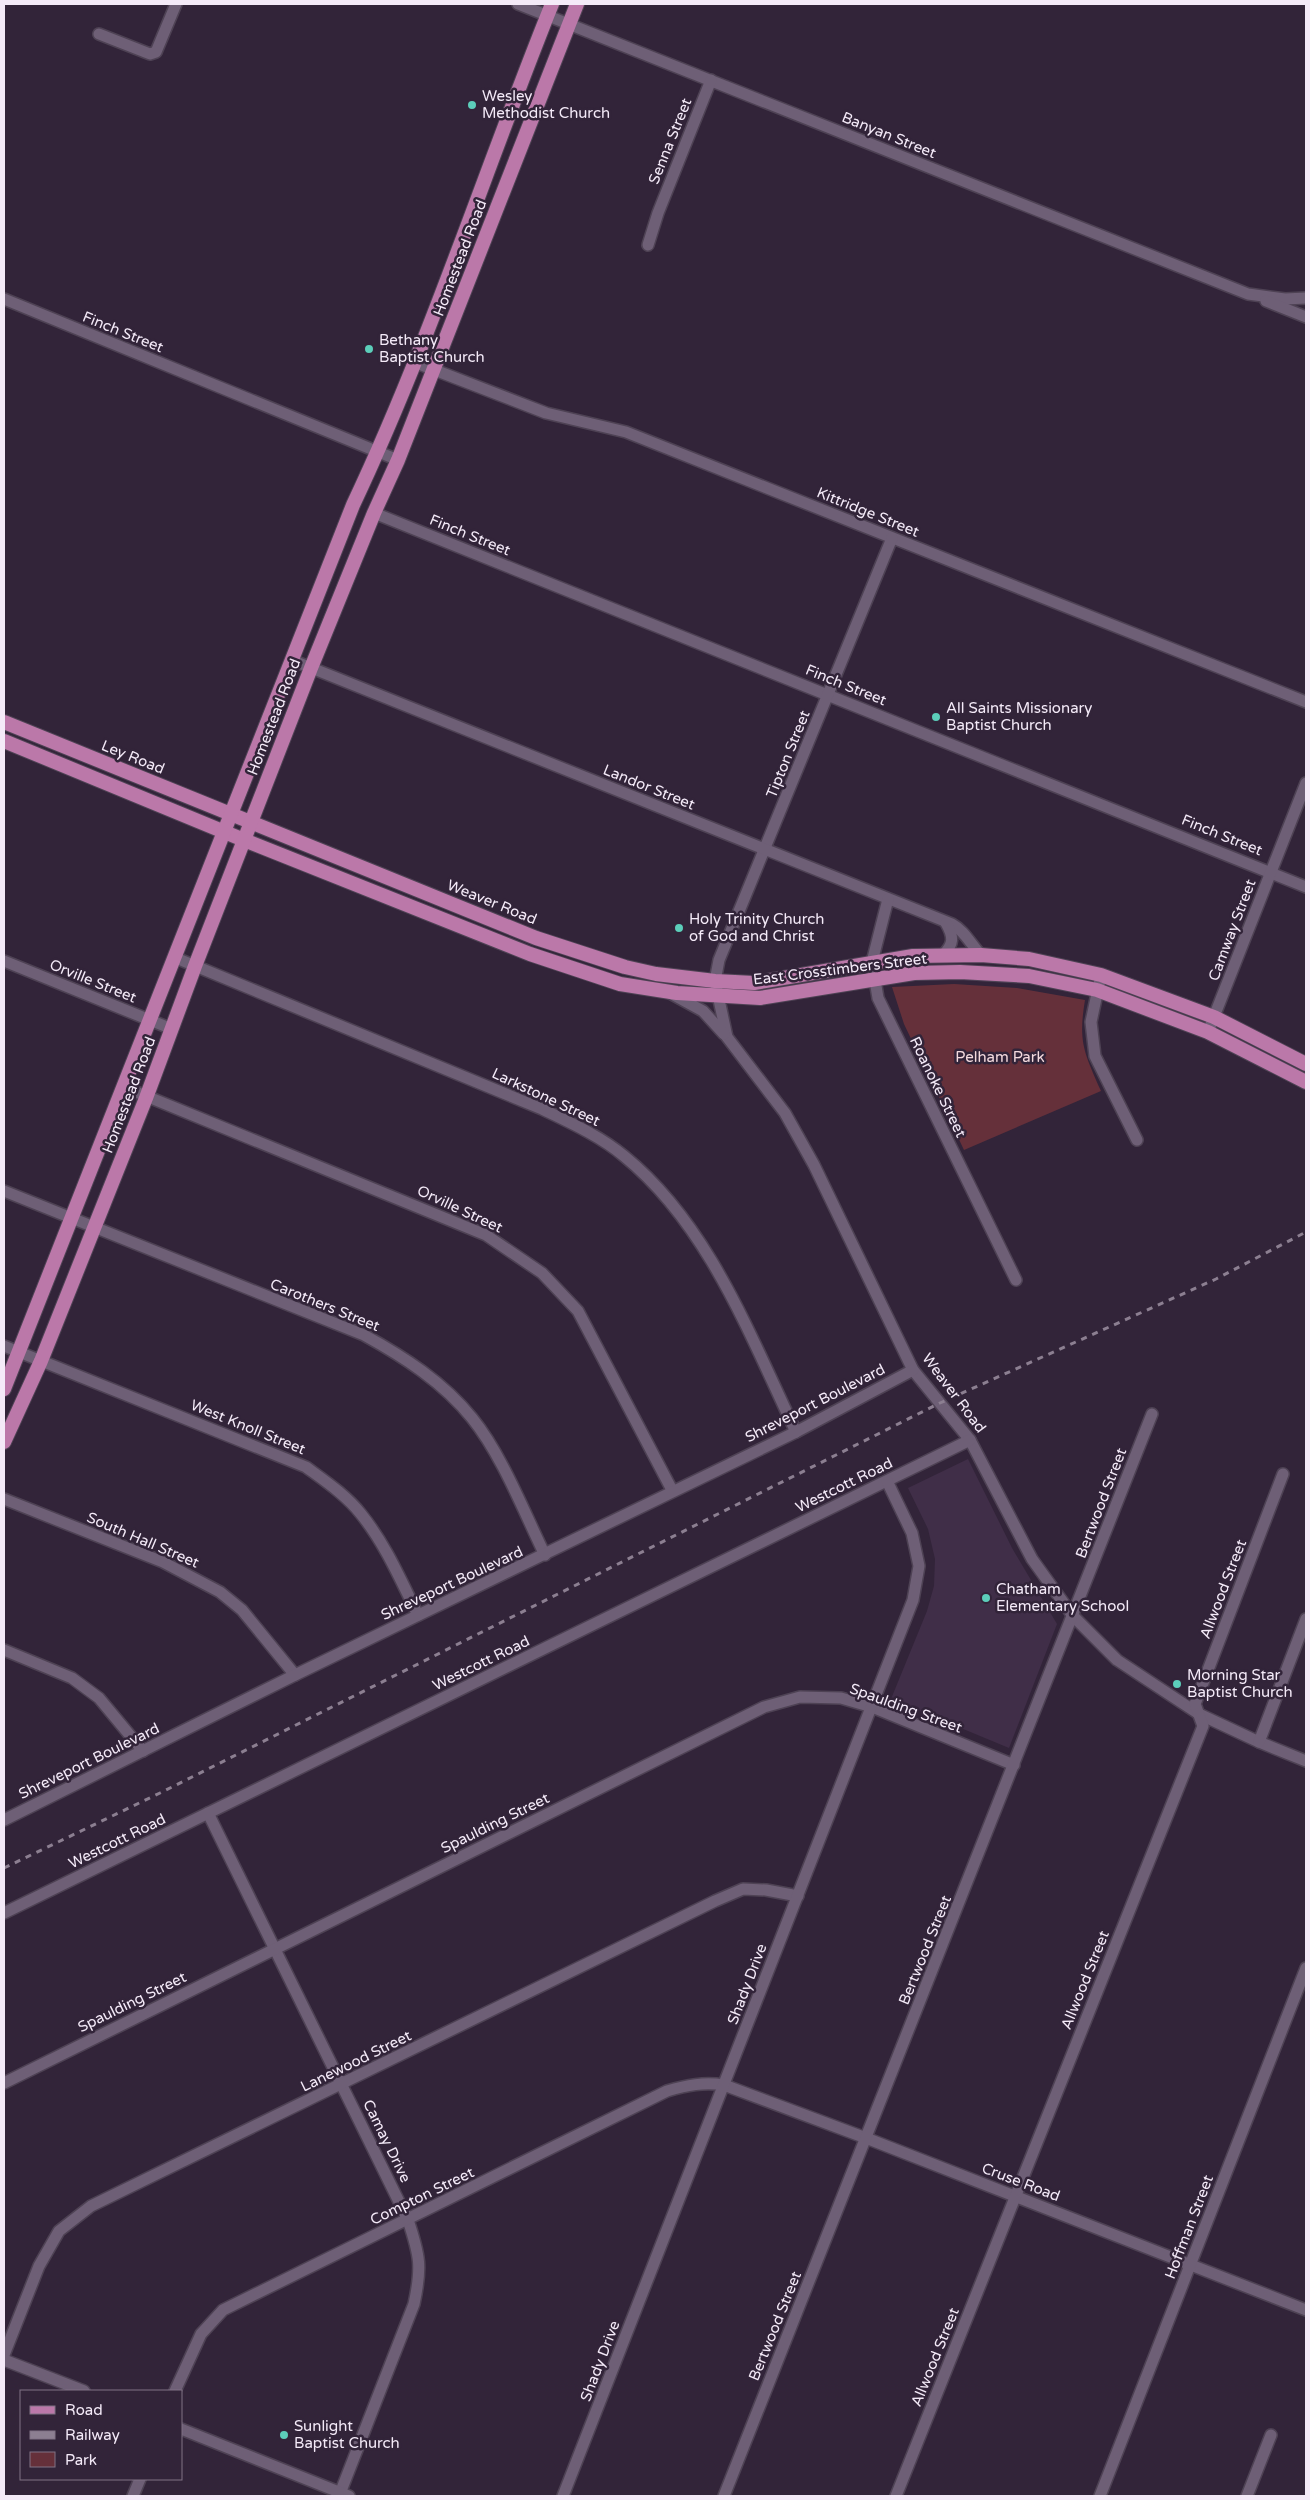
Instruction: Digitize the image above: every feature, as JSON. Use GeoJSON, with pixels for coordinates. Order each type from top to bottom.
{"type":"FeatureCollection","features":[{"type":"Feature","properties":{"kind":"main road","name":"Homestead Road"},"geometry":{"type":"LineString","coordinates":[[4,1442],[41,1361],[94,1229],[146,1098],[250,822],[374,512],[398,460],[434,370],[577,4]]}},
{"type":"Feature","properties":{"kind":"main road","name":"Homestead Road"},"geometry":{"type":"LineString","coordinates":[[4,1389],[294,661],[354,505],[378,453],[550,10]]}},
{"type":"Feature","properties":{"kind":"main road"},"geometry":{"type":"LineString","coordinates":[[492,162],[512,170]]}},
{"type":"Feature","properties":{"kind":"main road"},"geometry":{"type":"LineString","coordinates":[[447,278],[467,286]]}},
{"type":"Feature","properties":{"kind":"main road","name":"Ley Road"},"geometry":{"type":"LineString","coordinates":[[4,722],[250,822]]}},
{"type":"Feature","properties":{"kind":"main road"},"geometry":{"type":"LineString","coordinates":[[39,755],[47,740]]}},
{"type":"Feature","properties":{"kind":"main road"},"geometry":{"type":"LineString","coordinates":[[4,741],[244,840],[530,954],[620,984],[717,996]]}},
{"type":"Feature","properties":{"kind":"main road","name":"Weaver Road"},"geometry":{"type":"LineString","coordinates":[[250,822],[536,938],[625,967],[656,974],[715,981]]}},
{"type":"Feature","properties":{"kind":"main road"},"geometry":{"type":"LineString","coordinates":[[491,938],[498,923]]}},
{"type":"Feature","properties":{"kind":"main road","name":"East Crosstimbers Street"},"geometry":{"type":"LineString","coordinates":[[715,981],[754,983],[913,956],[981,955],[1029,959],[1101,975],[1214,1017],[1306,1064]]}},
{"type":"Feature","properties":{"kind":"main road","name":"East Crosstimbers Street"},"geometry":{"type":"LineString","coordinates":[[717,996],[760,998],[914,973],[960,972],[1029,976],[1097,990],[1208,1032],[1306,1082]]}},
{"type":"Feature","properties":{"kind":"main road"},"geometry":{"type":"LineString","coordinates":[[4,1451],[11,1426]]}},
{"type":"Feature","properties":{"kind":"street"},"geometry":{"type":"LineString","coordinates":[[100,34],[150,54],[156,52],[176,4]]}},
{"type":"Feature","properties":{"kind":"street","name":"Banyan Street"},"geometry":{"type":"LineString","coordinates":[[518,4],[550,10],[569,24],[1306,317]]}},
{"type":"Feature","properties":{"kind":"street","name":"Senna Street"},"geometry":{"type":"LineString","coordinates":[[648,245],[658,213],[711,80]]}},
{"type":"Feature","properties":{"kind":"street","name":"Banyan Street"},"geometry":{"type":"LineString","coordinates":[[1248,294],[1285,299],[1306,298]]}},
{"type":"Feature","properties":{"kind":"street","name":"Finch Street"},"geometry":{"type":"LineString","coordinates":[[4,299],[398,460]]}},
{"type":"Feature","properties":{"kind":"street","name":"Kittridge Street"},"geometry":{"type":"LineString","coordinates":[[414,362],[546,413],[626,432],[1306,702]]}},
{"type":"Feature","properties":{"kind":"street","name":"Finch Street"},"geometry":{"type":"LineString","coordinates":[[374,512],[1306,886]]}},
{"type":"Feature","properties":{"kind":"street","name":"Tipton Street"},"geometry":{"type":"LineString","coordinates":[[715,981],[719,960],[892,538]]}},
{"type":"Feature","properties":{"kind":"street","name":"Landor Street"},"geometry":{"type":"LineString","coordinates":[[294,661],[962,929],[969,943],[981,955]]}},
{"type":"Feature","properties":{"kind":"street","name":"Camway Street"},"geometry":{"type":"LineString","coordinates":[[1208,1032],[1306,783]]}},
{"type":"Feature","properties":{"kind":"street","name":"Roanoke Street"},"geometry":{"type":"LineString","coordinates":[[888,899],[872,962],[878,998],[1016,1280]]}},
{"type":"Feature","properties":{"kind":"street"},"geometry":{"type":"LineString","coordinates":[[943,955],[953,941],[952,933],[946,923]]}},
{"type":"Feature","properties":{"kind":"street","name":"Larkstone Street"},"geometry":{"type":"LineString","coordinates":[[176,958],[542,1108],[596,1136],[624,1156],[661,1191],[684,1218],[741,1316],[796,1432]]}},
{"type":"Feature","properties":{"kind":"street","name":"Orville Street"},"geometry":{"type":"LineString","coordinates":[[4,961],[172,1030]]}},
{"type":"Feature","properties":{"kind":"street"},"geometry":{"type":"LineString","coordinates":[[1101,975],[1091,1022],[1095,1056],[1137,1140]]}},
{"type":"Feature","properties":{"kind":"street","name":"Weaver Road"},"geometry":{"type":"LineString","coordinates":[[715,981],[727,1037],[785,1113],[814,1165],[913,1370],[970,1440],[1032,1560],[1073,1616],[1117,1660],[1199,1714],[1259,1742],[1306,1761]]}},
{"type":"Feature","properties":{"kind":"street"},"geometry":{"type":"LineString","coordinates":[[666,991],[702,1011],[727,1037]]}},
{"type":"Feature","properties":{"kind":"street","name":"Orville Street"},"geometry":{"type":"LineString","coordinates":[[124,1087],[146,1098],[486,1235],[542,1273],[578,1311],[672,1490]]}},
{"type":"Feature","properties":{"kind":"street","name":"Carothers Street"},"geometry":{"type":"LineString","coordinates":[[4,1191],[94,1229],[364,1335],[432,1377],[472,1418],[508,1476],[544,1555]]}},
{"type":"Feature","properties":{"kind":"street","name":"West Knoll Street"},"geometry":{"type":"LineString","coordinates":[[4,1346],[273,1452],[306,1467],[340,1492],[361,1514],[390,1558],[418,1615]]}},
{"type":"Feature","properties":{"kind":"street","name":"Shreveport Boulevard"},"geometry":{"type":"LineString","coordinates":[[4,1820],[295,1675],[544,1555],[672,1490],[796,1432],[913,1370]]}},
{"type":"Feature","properties":{"kind":"street","name":"Bertwood Street"},"geometry":{"type":"LineString","coordinates":[[724,2496],[1152,1414]]}},
{"type":"Feature","properties":{"kind":"street","name":"Westcott Road"},"geometry":{"type":"LineString","coordinates":[[4,1913],[970,1440]]}},
{"type":"Feature","properties":{"kind":"street","name":"Allwood Street"},"geometry":{"type":"LineString","coordinates":[[896,2496],[1203,1726],[1196,1704],[1283,1474]]}},
{"type":"Feature","properties":{"kind":"street","name":"Shady Drive"},"geometry":{"type":"LineString","coordinates":[[564,2496],[913,1600],[919,1566],[912,1532],[888,1481]]}},
{"type":"Feature","properties":{"kind":"street","name":"South Hall Street"},"geometry":{"type":"LineString","coordinates":[[4,1500],[163,1562],[220,1592],[242,1610],[295,1675]]}},
{"type":"Feature","properties":{"kind":"street"},"geometry":{"type":"LineString","coordinates":[[1259,1742],[1306,1619]]}},
{"type":"Feature","properties":{"kind":"street"},"geometry":{"type":"LineString","coordinates":[[4,1650],[51,1668],[79,1683],[99,1698],[144,1751]]}},
{"type":"Feature","properties":{"kind":"street","name":"Spaulding Street"},"geometry":{"type":"LineString","coordinates":[[4,2082],[764,1707],[800,1697],[841,1698],[872,1707],[1014,1765]]}},
{"type":"Feature","properties":{"kind":"street","name":"Camay Drive"},"geometry":{"type":"LineString","coordinates":[[208,1813],[408,2220],[418,2248],[420,2274],[414,2304],[343,2495]]}},
{"type":"Feature","properties":{"kind":"street","name":"Lanewood Street"},"geometry":{"type":"LineString","coordinates":[[4,2355],[39,2266],[58,2231],[91,2206],[729,1895],[743,1890],[766,1890],[798,1896]]}},
{"type":"Feature","properties":{"kind":"street","name":"Hoffman Street"},"geometry":{"type":"LineString","coordinates":[[1100,2496],[1306,1968]]}},
{"type":"Feature","properties":{"kind":"street","name":"Compton Street"},"geometry":{"type":"LineString","coordinates":[[175,2390],[201,2334],[223,2310],[667,2091],[683,2086],[706,2083],[724,2085]]}},
{"type":"Feature","properties":{"kind":"street","name":"Cruse Road"},"geometry":{"type":"LineString","coordinates":[[724,2085],[866,2138],[1306,2310]]}},
{"type":"Feature","properties":{"kind":"street"},"geometry":{"type":"LineString","coordinates":[[4,2360],[81,2390]]}},
{"type":"Feature","properties":{"kind":"street"},"geometry":{"type":"LineString","coordinates":[[182,2429],[343,2495]]}},
{"type":"Feature","properties":{"kind":"street"},"geometry":{"type":"LineString","coordinates":[[1247,2496],[1271,2435]]}},
{"type":"Feature","properties":{"kind":"street"},"geometry":{"type":"LineString","coordinates":[[133,2496],[140,2480]]}},
{"type":"Feature","properties":{"kind":"shaded area","name":"Chatham Elementary School"},"geometry":{"type":"Polygon","coordinates":[[[968,1459],[1012,1548],[1057,1624],[1009,1748],[891,1699],[927,1611],[934,1586],[935,1559],[928,1529],[908,1488],[968,1459]]]}},
{"type":"Feature","properties":{"kind":"green space","name":"Pelham Park"},"geometry":{"type":"Polygon","coordinates":[[[954,984],[1017,988],[1085,1000],[1082,1026],[1084,1047],[1101,1091],[964,1150],[904,1024],[892,987],[954,984]]]}},
{"type":"Feature","properties":{"kind":"railway"},"geometry":{"type":"LineString","coordinates":[[4,1868],[160,1793],[940,1403],[1216,1279],[1306,1232]]}},
{"type":"Feature","properties":{"kind":"place","name":"Wesley Methodist Church"},"geometry":{"type":"Point","coordinates":[472,105]}},
{"type":"Feature","properties":{"kind":"place","name":"Bethany Baptist Church"},"geometry":{"type":"Point","coordinates":[369,349]}},
{"type":"Feature","properties":{"kind":"place","name":"All Saints Missionary Baptist Church"},"geometry":{"type":"Point","coordinates":[936,717]}},
{"type":"Feature","properties":{"kind":"place","name":"Holy Trinity Church of God and Christ"},"geometry":{"type":"Point","coordinates":[679,928]}},
{"type":"Feature","properties":{"kind":"place","name":"Chatham Elementary School"},"geometry":{"type":"Point","coordinates":[986,1598]}},
{"type":"Feature","properties":{"kind":"place","name":"Morning Star Baptist Church"},"geometry":{"type":"Point","coordinates":[1177,1684]}},
{"type":"Feature","properties":{"kind":"place","name":"Sunlight Baptist Church"},"geometry":{"type":"Point","coordinates":[284,2435]}}]}
